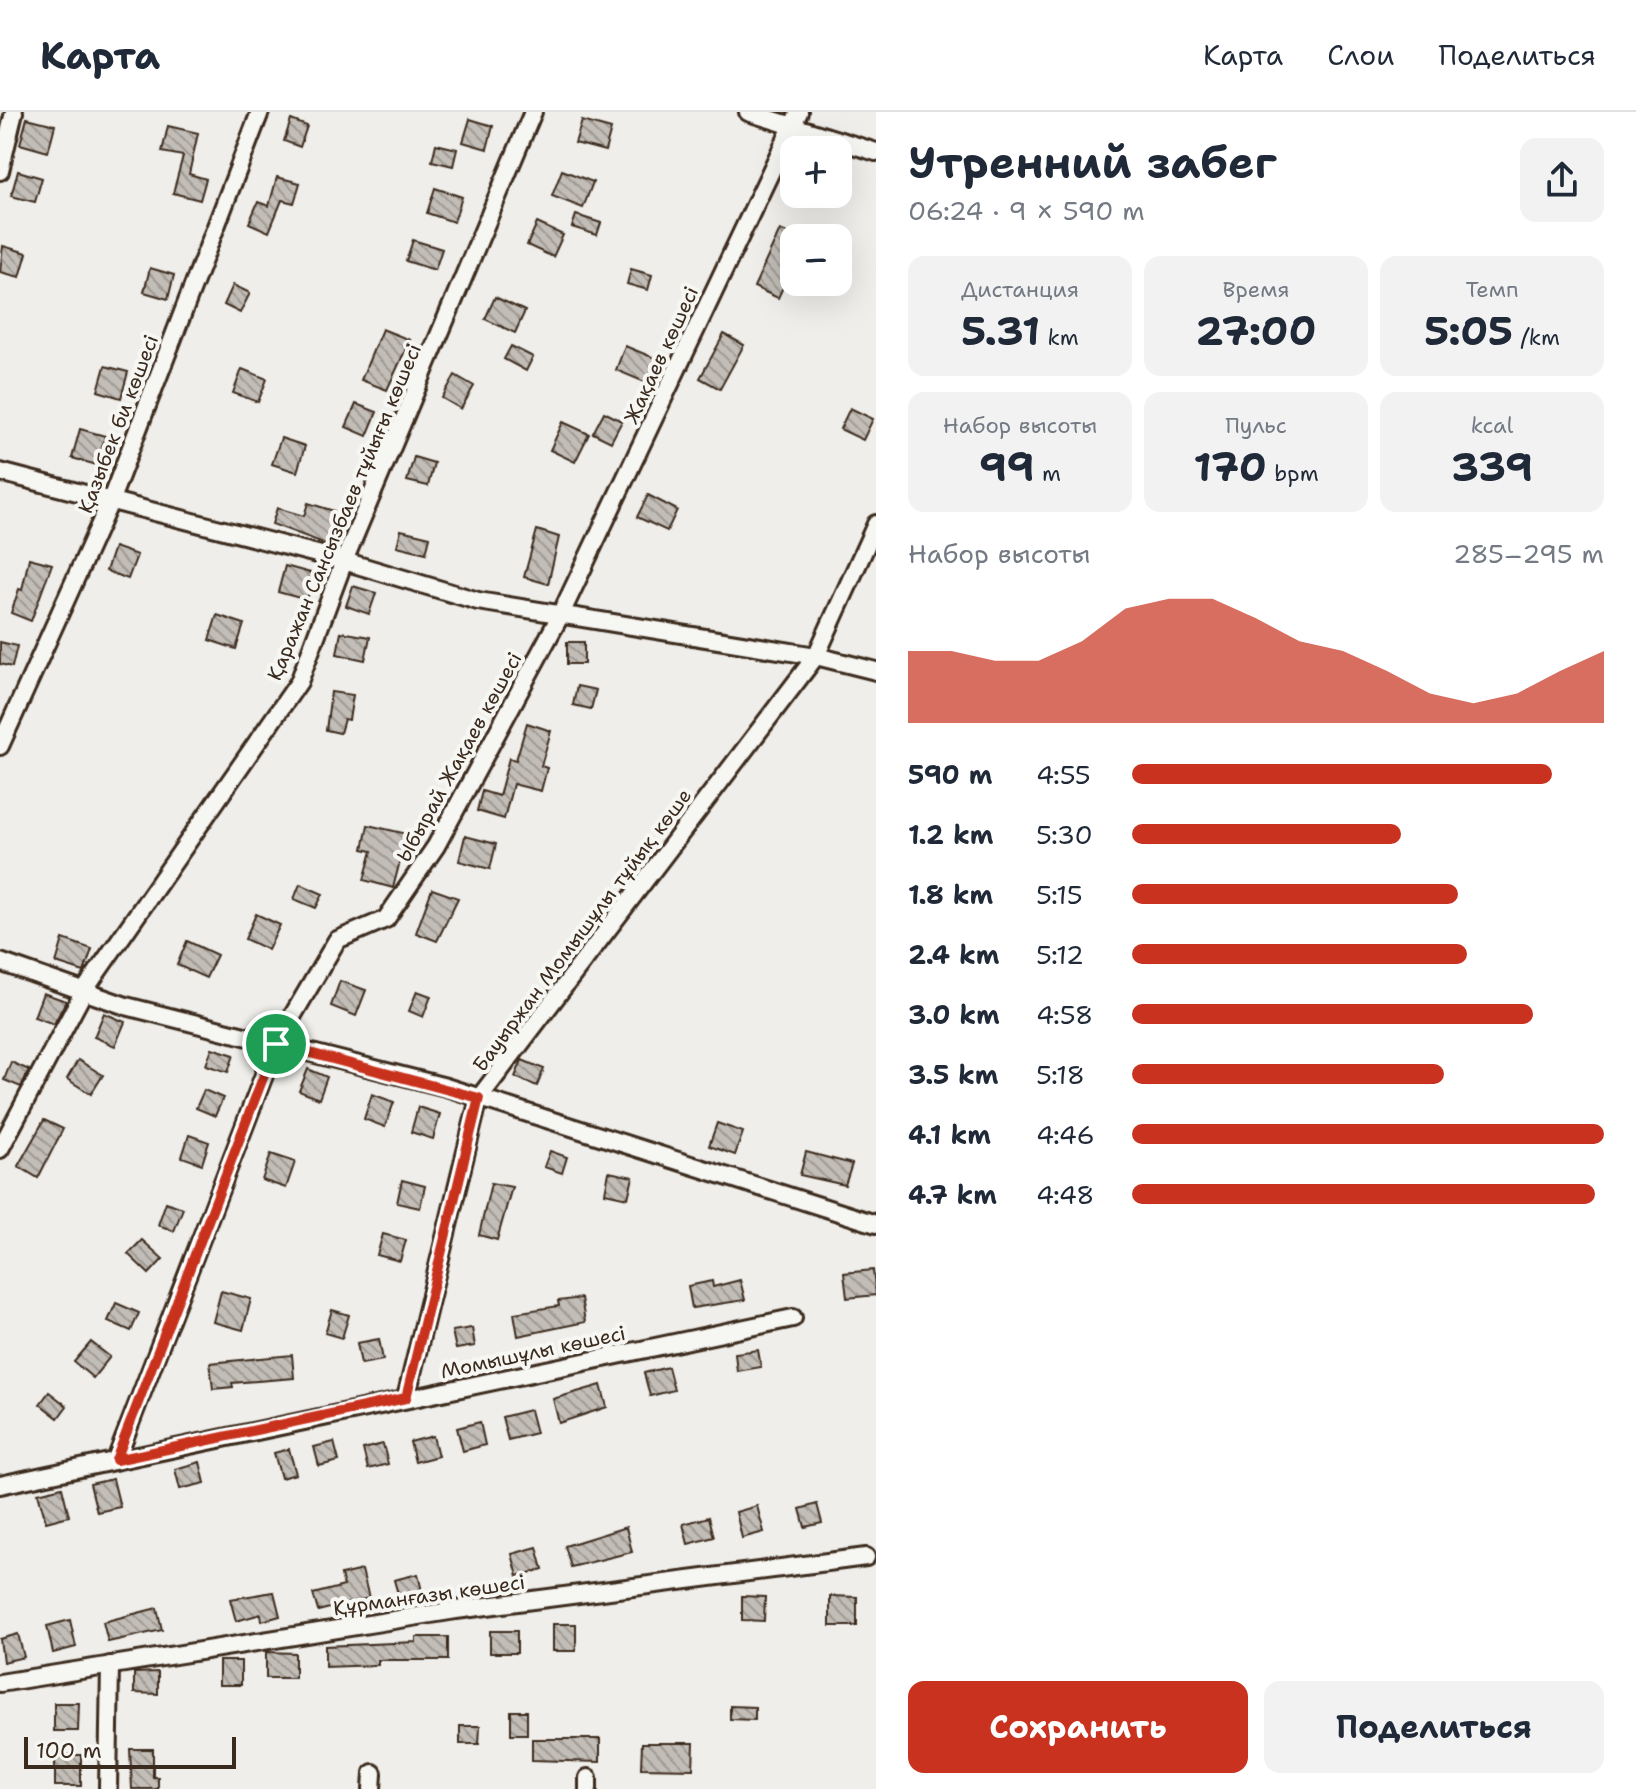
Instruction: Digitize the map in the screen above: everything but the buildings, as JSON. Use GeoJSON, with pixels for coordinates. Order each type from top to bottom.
{"type":"FeatureCollection","features":[{"type":"Feature","properties":{"kind":"street"},"geometry":{"type":"LineString","coordinates":[[0,171],[14,112]]}},
{"type":"Feature","properties":{"kind":"street","name":"Қазыбек би көшесі"},"geometry":{"type":"LineString","coordinates":[[0,746],[110,502],[260,112]]}},
{"type":"Feature","properties":{"kind":"street","name":"Қаражан Сансызбаев тұйығы көшесі"},"geometry":{"type":"LineString","coordinates":[[0,1149],[84,991],[299,682],[344,561],[533,112]]}},
{"type":"Feature","properties":{"kind":"street"},"geometry":{"type":"LineString","coordinates":[[748,112],[796,119],[876,152]]}},
{"type":"Feature","properties":{"kind":"street","name":"Жақаев көшесі"},"geometry":{"type":"LineString","coordinates":[[560,616],[796,119]]}},
{"type":"Feature","properties":{"kind":"street"},"geometry":{"type":"LineString","coordinates":[[0,472],[344,561],[478,601],[816,656],[876,671]]}},
{"type":"Feature","properties":{"kind":"street","name":"Бауыржан Момышұлы тұйық көше"},"geometry":{"type":"LineString","coordinates":[[406,1398],[479,1098],[816,656],[876,524]]}},
{"type":"Feature","properties":{"kind":"street","name":"Ыбырай Жақаев көшесі"},"geometry":{"type":"LineString","coordinates":[[116,1460],[276,1044],[337,940],[386,919],[436,846],[560,616]]}},
{"type":"Feature","properties":{"kind":"street"},"geometry":{"type":"LineString","coordinates":[[0,962],[126,1006],[479,1098],[876,1224]]}},
{"type":"Feature","properties":{"kind":"street","name":"Момышұлы көшесі"},"geometry":{"type":"LineString","coordinates":[[0,1485],[793,1318]]}},
{"type":"Feature","properties":{"kind":"street","name":"Құрманғазы көшесі"},"geometry":{"type":"LineString","coordinates":[[0,1683],[456,1610],[866,1557]]}},
{"type":"Feature","properties":{"kind":"street"},"geometry":{"type":"LineString","coordinates":[[108,1789],[110,1665]]}},
{"type":"Feature","properties":{"kind":"route"},"geometry":{"type":"LineString","coordinates":[[276,1044],[479,1098],[406,1398],[116,1460],[276,1044]]}}]}
